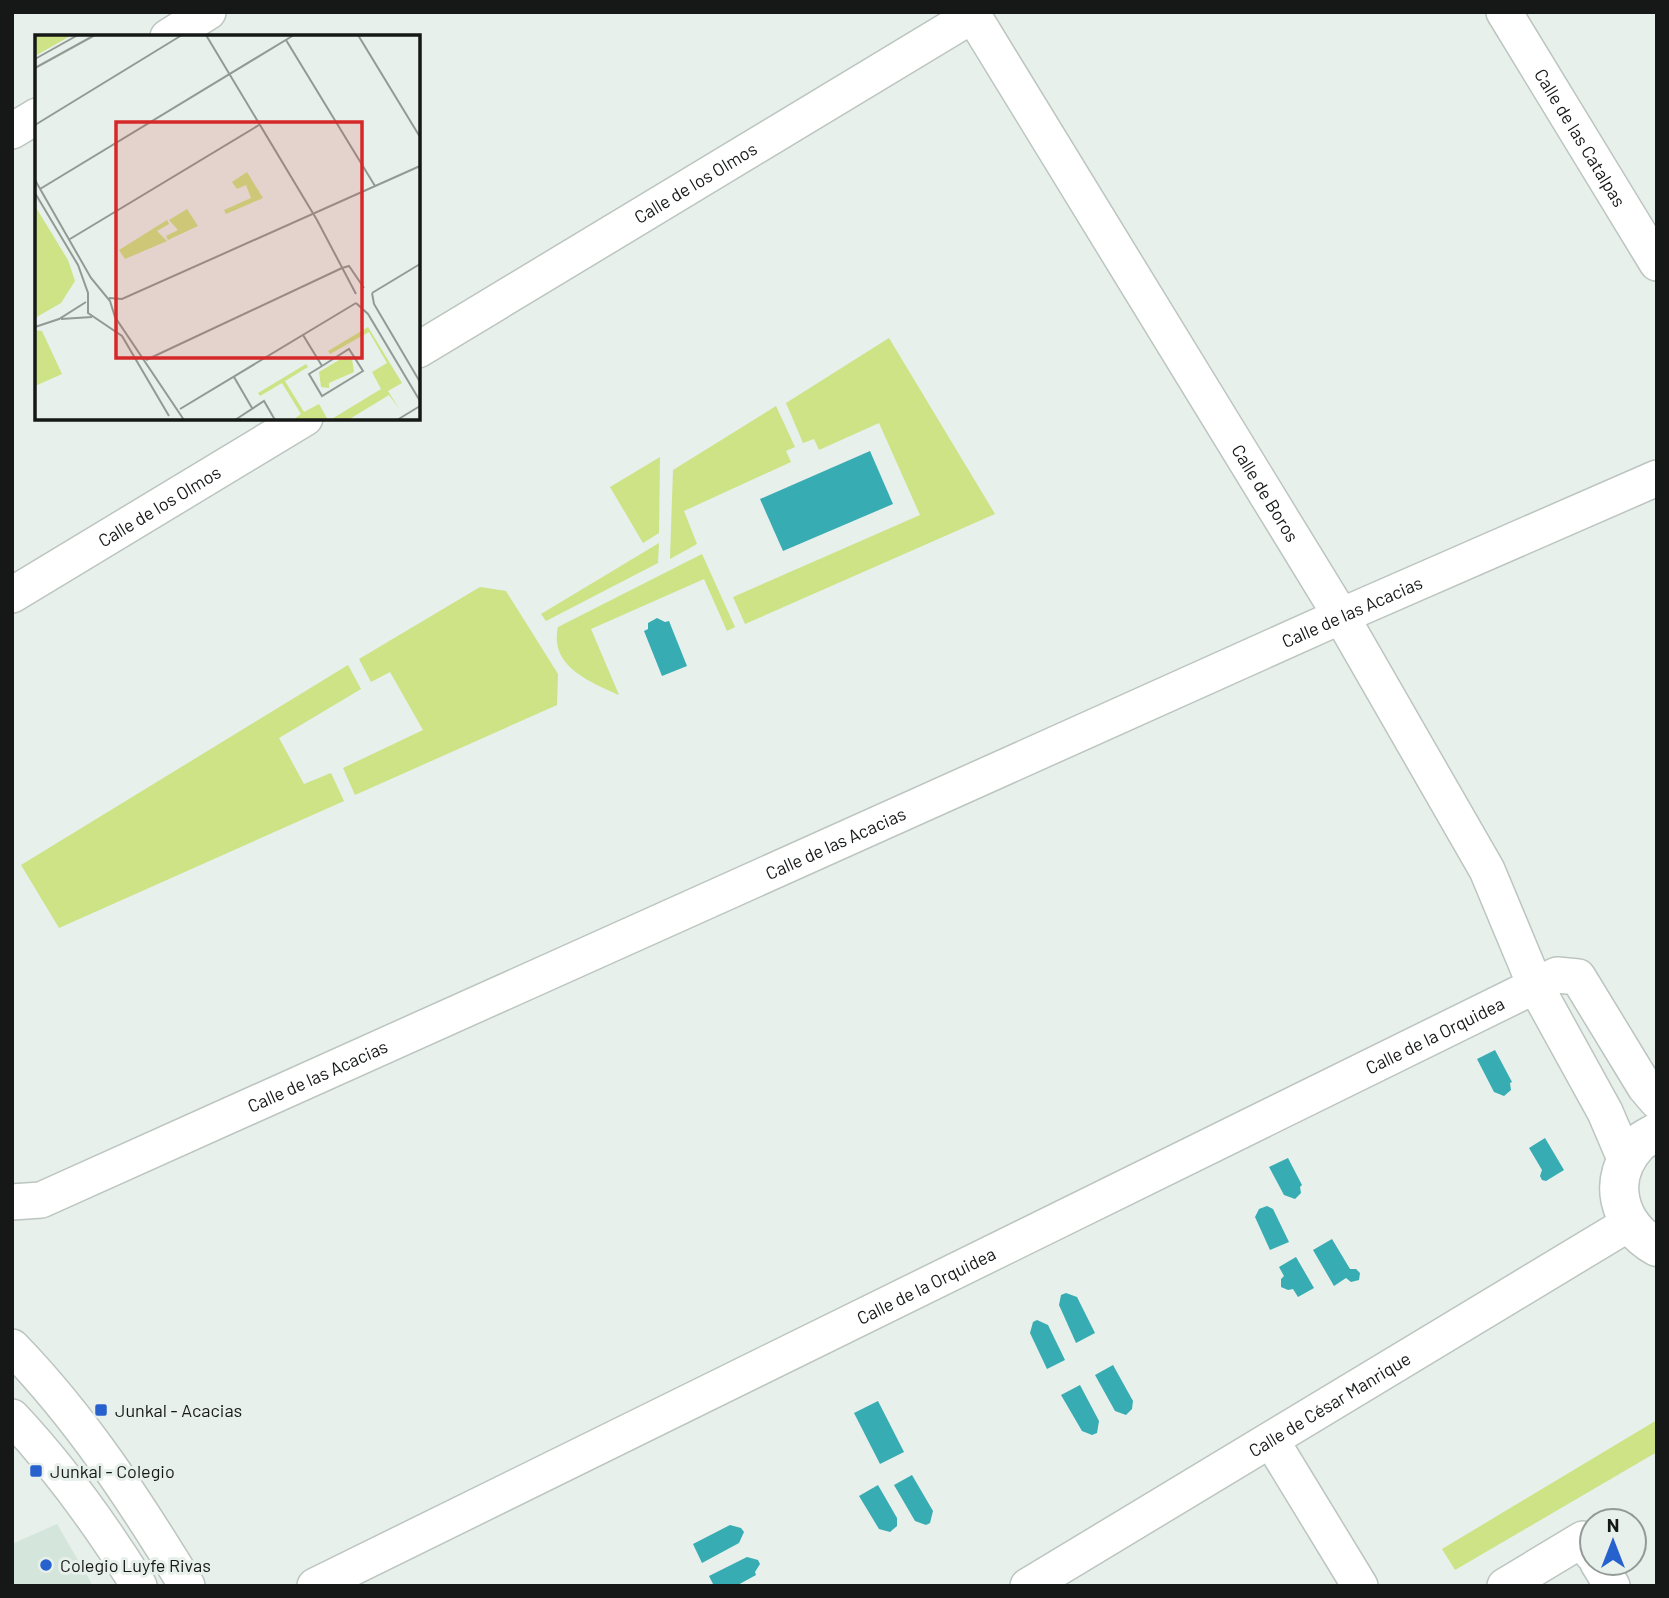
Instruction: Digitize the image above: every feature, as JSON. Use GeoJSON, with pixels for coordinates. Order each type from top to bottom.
{"type":"FeatureCollection","features":[{"type":"Feature","properties":{"kind":"street"},"geometry":{"type":"LineString","coordinates":[[171,35],[208,12]]}},
{"type":"Feature","properties":{"kind":"street","name":"Calle de las Catalpas"},"geometry":{"type":"LineString","coordinates":[[1504,12],[1657,263]]}},
{"type":"Feature","properties":{"kind":"street","name":"Calle de los Olmos"},"geometry":{"type":"LineString","coordinates":[[420,349],[972,14]]}},
{"type":"Feature","properties":{"kind":"street","name":"Calle de Boros"},"geometry":{"type":"LineString","coordinates":[[972,14],[1341,616],[1487,870],[1535,985],[1605,1112],[1626,1161]]}},
{"type":"Feature","properties":{"kind":"street"},"geometry":{"type":"LineString","coordinates":[[12,131],[35,117]]}},
{"type":"Feature","properties":{"kind":"street","name":"Calle de los Olmos"},"geometry":{"type":"LineString","coordinates":[[12,595],[301,420]]}},
{"type":"Feature","properties":{"kind":"street","name":"Calle de las Acacias"},"geometry":{"type":"LineString","coordinates":[[12,1202],[41,1200],[1341,616],[1657,478]]}},
{"type":"Feature","properties":{"kind":"street","name":"Calle de la Orquidea"},"geometry":{"type":"LineString","coordinates":[[314,1586],[1557,975],[1578,977],[1645,1087],[1657,1101]]}},
{"type":"Feature","properties":{"kind":"street"},"geometry":{"type":"LineString","coordinates":[[1643,1235],[1620,1203],[1619,1182],[1626,1161],[1639,1143],[1657,1132]]}},
{"type":"Feature","properties":{"kind":"street","name":"Calle de César Manrique"},"geometry":{"type":"LineString","coordinates":[[1028,1586],[1271,1440],[1643,1235]]}},
{"type":"Feature","properties":{"kind":"street"},"geometry":{"type":"LineString","coordinates":[[12,1347],[76,1419],[136,1504],[187,1586]]}},
{"type":"Feature","properties":{"kind":"street"},"geometry":{"type":"LineString","coordinates":[[12,1417],[44,1450],[99,1522],[139,1586]]}},
{"type":"Feature","properties":{"kind":"street"},"geometry":{"type":"LineString","coordinates":[[1271,1440],[1360,1586]]}},
{"type":"Feature","properties":{"kind":"street"},"geometry":{"type":"LineString","coordinates":[[1505,1586],[1578,1542]]}},
{"type":"Feature","properties":{"kind":"shaded area","name":"Colegio Luyfe Rivas"},"geometry":{"type":"Polygon","coordinates":[[[57,1524],[93,1586],[12,1586],[12,1544],[57,1524]]]}},
{"type":"Feature","properties":{"kind":"green space"},"geometry":{"type":"Polygon","coordinates":[[[889,338],[995,514],[745,624],[733,597],[920,515],[879,423],[819,450],[814,439],[803,443],[786,403],[889,338]]]}},
{"type":"Feature","properties":{"kind":"green space"},"geometry":{"type":"Polygon","coordinates":[[[776,406],[795,447],[786,451],[791,462],[684,511],[697,544],[670,559],[673,470],[776,406]]]}},
{"type":"Feature","properties":{"kind":"green space"},"geometry":{"type":"Polygon","coordinates":[[[660,457],[659,533],[643,543],[610,487],[660,457]]]}},
{"type":"Feature","properties":{"kind":"green space"},"geometry":{"type":"Polygon","coordinates":[[[659,543],[658,563],[546,621],[541,614],[659,543]]]}},
{"type":"Feature","properties":{"kind":"green space"},"geometry":{"type":"Polygon","coordinates":[[[702,554],[735,627],[727,631],[704,579],[591,629],[619,695],[585,678],[566,662],[557,641],[558,627],[702,554]]]}},
{"type":"Feature","properties":{"kind":"green space"},"geometry":{"type":"Polygon","coordinates":[[[480,587],[506,591],[558,674],[557,705],[355,795],[343,768],[423,730],[390,672],[371,682],[359,659],[480,587]]]}},
{"type":"Feature","properties":{"kind":"green space"},"geometry":{"type":"Polygon","coordinates":[[[348,665],[361,689],[279,738],[304,784],[331,773],[344,801],[59,928],[21,865],[348,665]]]}},
{"type":"Feature","properties":{"kind":"green space"},"geometry":{"type":"Polygon","coordinates":[[[1657,1420],[1657,1452],[1455,1570],[1442,1549],[1657,1420]]]}},
{"type":"Feature","properties":{"kind":"water"},"geometry":{"type":"Polygon","coordinates":[[[870,451],[893,504],[783,551],[760,499],[870,451]]]}},
{"type":"Feature","properties":{"kind":"water"},"geometry":{"type":"Polygon","coordinates":[[[657,618],[669,621],[687,666],[662,676],[644,631],[648,629],[648,623],[657,618]]]}},
{"type":"Feature","properties":{"kind":"water"},"geometry":{"type":"Polygon","coordinates":[[[1495,1050],[1512,1082],[1511,1090],[1504,1096],[1494,1092],[1477,1059],[1495,1050]]]}},
{"type":"Feature","properties":{"kind":"water"},"geometry":{"type":"Polygon","coordinates":[[[1545,1138],[1564,1170],[1546,1181],[1542,1180],[1542,1170],[1529,1148],[1545,1138]]]}},
{"type":"Feature","properties":{"kind":"water"},"geometry":{"type":"Polygon","coordinates":[[[1288,1158],[1302,1185],[1301,1193],[1295,1199],[1284,1195],[1269,1167],[1288,1158]]]}},
{"type":"Feature","properties":{"kind":"water"},"geometry":{"type":"Polygon","coordinates":[[[1267,1206],[1273,1209],[1289,1242],[1270,1250],[1255,1217],[1259,1209],[1267,1206]]]}},
{"type":"Feature","properties":{"kind":"water"},"geometry":{"type":"Polygon","coordinates":[[[1332,1239],[1350,1269],[1356,1269],[1360,1273],[1359,1280],[1351,1282],[1346,1278],[1334,1286],[1313,1250],[1332,1239]]]}},
{"type":"Feature","properties":{"kind":"water"},"geometry":{"type":"Polygon","coordinates":[[[1296,1257],[1314,1288],[1298,1297],[1293,1289],[1281,1287],[1281,1279],[1284,1276],[1279,1267],[1296,1257]]]}},
{"type":"Feature","properties":{"kind":"water"},"geometry":{"type":"Polygon","coordinates":[[[1066,1293],[1077,1297],[1095,1333],[1076,1343],[1059,1305],[1061,1295],[1066,1293]]]}},
{"type":"Feature","properties":{"kind":"water"},"geometry":{"type":"Polygon","coordinates":[[[1037,1320],[1048,1325],[1065,1360],[1047,1369],[1030,1333],[1033,1322],[1037,1320]]]}},
{"type":"Feature","properties":{"kind":"water"},"geometry":{"type":"Polygon","coordinates":[[[1113,1365],[1133,1401],[1132,1409],[1126,1415],[1115,1411],[1095,1375],[1113,1365]]]}},
{"type":"Feature","properties":{"kind":"water"},"geometry":{"type":"Polygon","coordinates":[[[1080,1385],[1099,1421],[1097,1433],[1092,1435],[1082,1431],[1061,1395],[1080,1385]]]}},
{"type":"Feature","properties":{"kind":"water"},"geometry":{"type":"Polygon","coordinates":[[[878,1401],[904,1452],[880,1464],[854,1413],[878,1401]]]}},
{"type":"Feature","properties":{"kind":"water"},"geometry":{"type":"Polygon","coordinates":[[[912,1475],[933,1511],[930,1523],[926,1525],[915,1521],[894,1485],[912,1475]]]}},
{"type":"Feature","properties":{"kind":"water"},"geometry":{"type":"Polygon","coordinates":[[[878,1485],[897,1518],[897,1526],[890,1532],[879,1529],[859,1496],[878,1485]]]}},
{"type":"Feature","properties":{"kind":"water"},"geometry":{"type":"Polygon","coordinates":[[[730,1525],[741,1528],[744,1532],[739,1543],[702,1563],[693,1544],[730,1525]]]}},
{"type":"Feature","properties":{"kind":"water"},"geometry":{"type":"Polygon","coordinates":[[[747,1557],[758,1560],[760,1564],[756,1575],[736,1586],[714,1586],[709,1576],[747,1557]]]}},
{"type":"Feature","properties":{"kind":"place","name":"Junkal - Acacias"},"geometry":{"type":"Point","coordinates":[101,1410]}},
{"type":"Feature","properties":{"kind":"place","name":"Junkal - Colegio"},"geometry":{"type":"Point","coordinates":[36,1471]}},
{"type":"Feature","properties":{"kind":"place","name":"Colegio Luyfe Rivas"},"geometry":{"type":"Point","coordinates":[46,1565]}}]}
